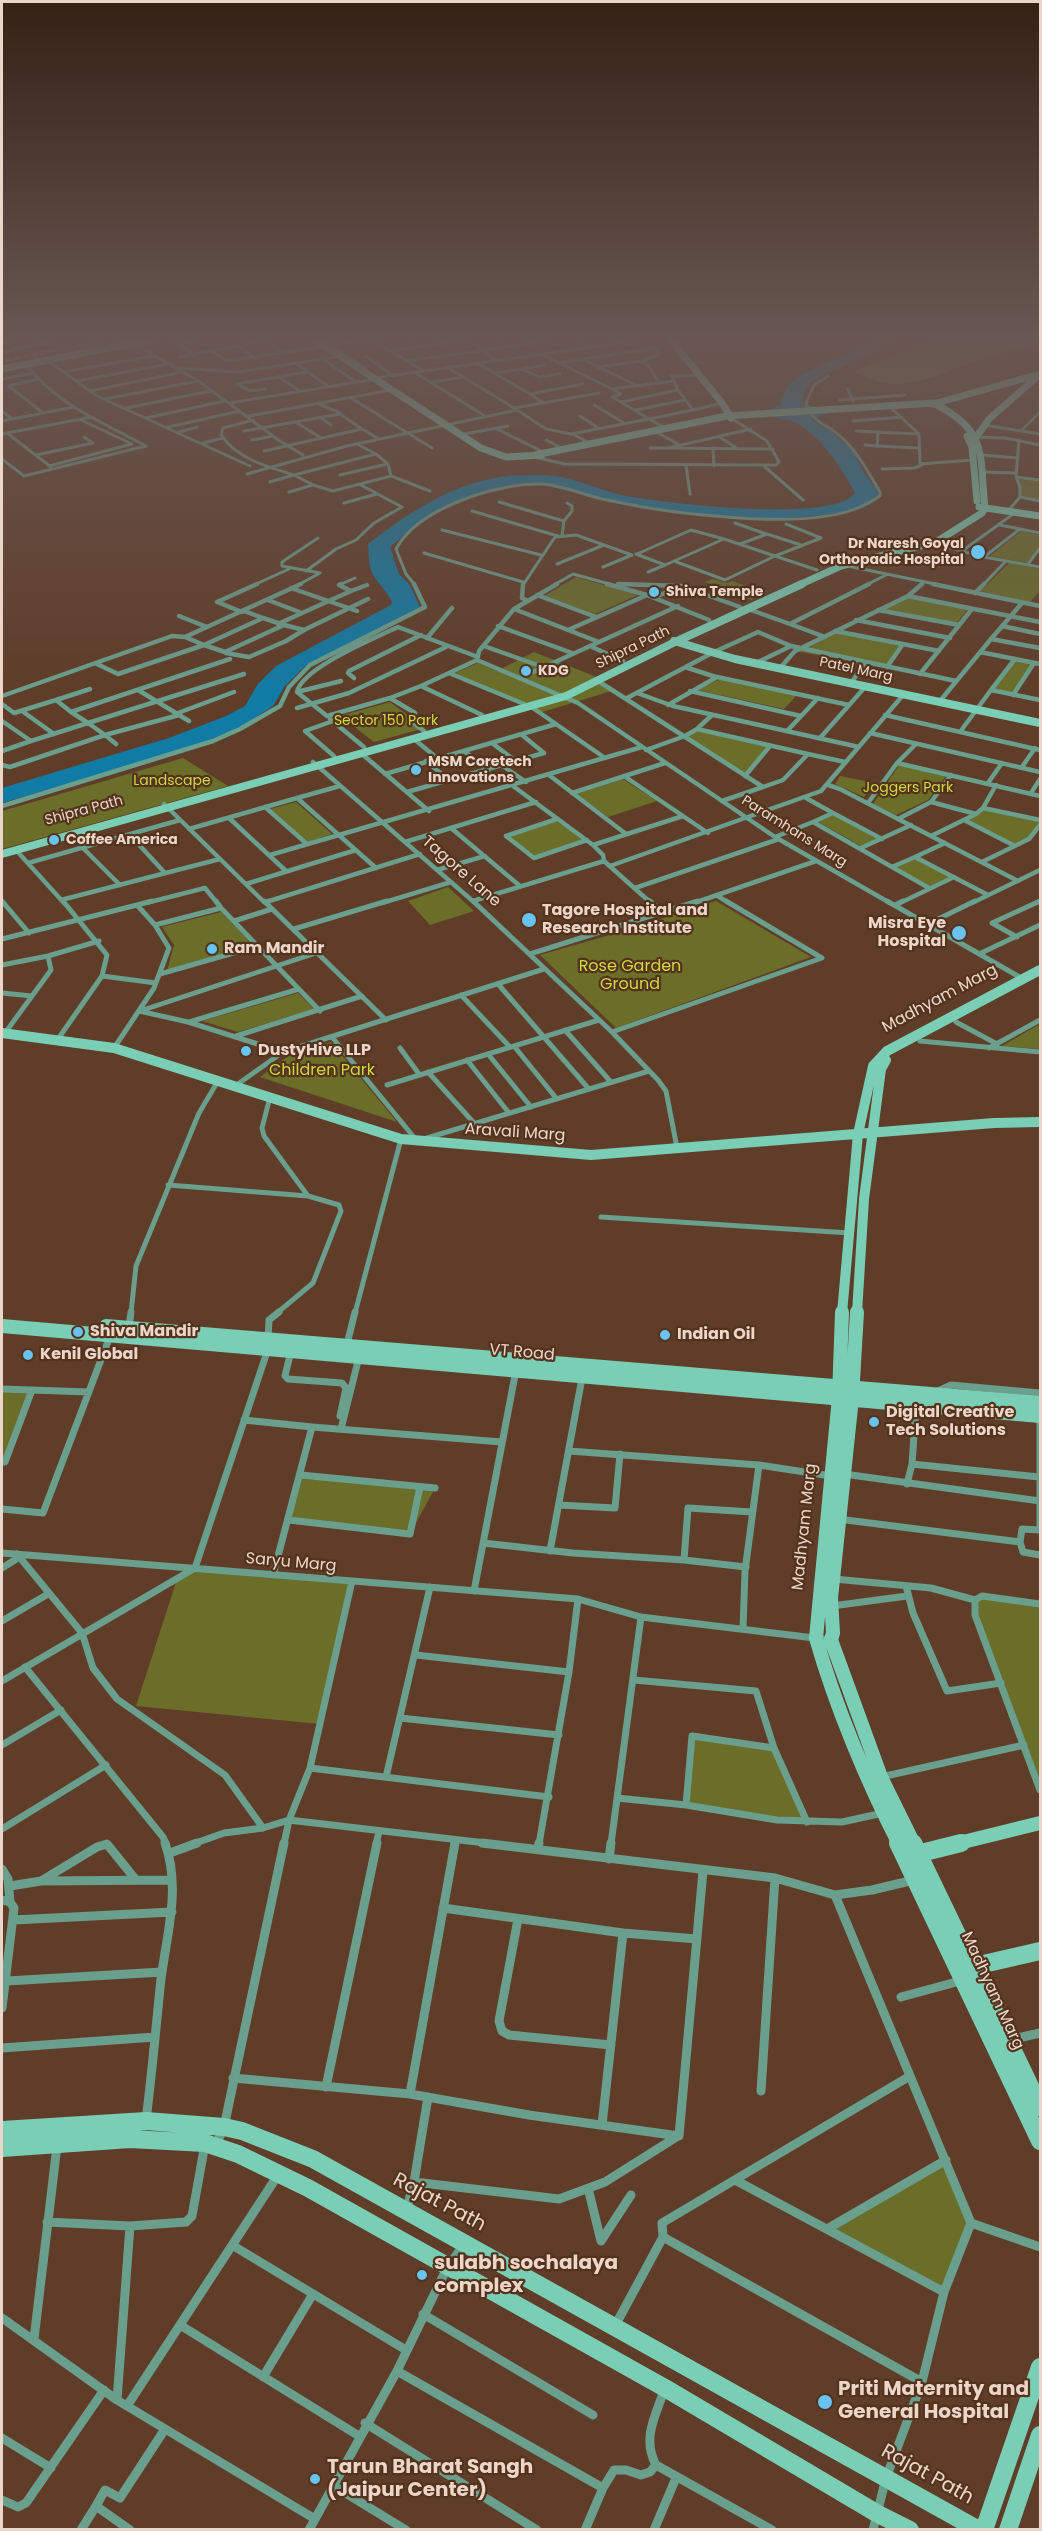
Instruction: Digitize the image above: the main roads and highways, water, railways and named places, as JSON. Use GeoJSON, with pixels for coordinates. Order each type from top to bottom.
{"type":"FeatureCollection","features":[{"type":"Feature","properties":{"kind":"water"},"geometry":{"type":"Polygon","coordinates":[[[832,457],[856,457],[878,492],[872,503],[848,511],[781,518],[725,517],[668,512],[614,503],[537,485],[511,485],[477,494],[422,521],[390,547],[399,574],[410,585],[420,607],[304,667],[285,686],[273,706],[239,728],[189,748],[2,803],[2,788],[169,738],[226,716],[245,706],[258,684],[276,666],[391,605],[390,598],[371,570],[368,544],[414,511],[447,493],[501,477],[547,475],[569,479],[622,495],[671,502],[745,509],[815,508],[841,502],[855,493],[832,457]]]}},
{"type":"Feature","properties":{"kind":"place","name":"Dr Naresh Goyal Orthopadic Hospital"},"geometry":{"type":"Point","coordinates":[978,552]}},
{"type":"Feature","properties":{"kind":"place","name":"Shiva Temple"},"geometry":{"type":"Point","coordinates":[654,592]}},
{"type":"Feature","properties":{"kind":"place","name":"KDG"},"geometry":{"type":"Point","coordinates":[526,671]}},
{"type":"Feature","properties":{"kind":"place","name":"MSM Coretech Innovations"},"geometry":{"type":"Point","coordinates":[416,770]}},
{"type":"Feature","properties":{"kind":"place","name":"Coffee America"},"geometry":{"type":"Point","coordinates":[54,840]}},
{"type":"Feature","properties":{"kind":"place","name":"Tagore Hospital and Research Institute"},"geometry":{"type":"Point","coordinates":[529,920]}},
{"type":"Feature","properties":{"kind":"place","name":"Misra Eye Hospital"},"geometry":{"type":"Point","coordinates":[959,933]}},
{"type":"Feature","properties":{"kind":"place","name":"Ram Mandir"},"geometry":{"type":"Point","coordinates":[212,949]}},
{"type":"Feature","properties":{"kind":"place","name":"DustyHive LLP"},"geometry":{"type":"Point","coordinates":[246,1051]}},
{"type":"Feature","properties":{"kind":"place","name":"Shiva Mandir"},"geometry":{"type":"Point","coordinates":[78,1332]}},
{"type":"Feature","properties":{"kind":"place","name":"Indian Oil"},"geometry":{"type":"Point","coordinates":[665,1335]}},
{"type":"Feature","properties":{"kind":"place","name":"Kenil Global"},"geometry":{"type":"Point","coordinates":[28,1355]}},
{"type":"Feature","properties":{"kind":"place","name":"Digital Creative Tech Solutions"},"geometry":{"type":"Point","coordinates":[874,1422]}},
{"type":"Feature","properties":{"kind":"place","name":"sulabh sochalaya complex"},"geometry":{"type":"Point","coordinates":[422,2275]}},
{"type":"Feature","properties":{"kind":"place","name":"Priti Maternity and General Hospital"},"geometry":{"type":"Point","coordinates":[825,2402]}},
{"type":"Feature","properties":{"kind":"place","name":"Tarun Bharat Sangh (Jaipur Center)"},"geometry":{"type":"Point","coordinates":[315,2479]}},
{"type":"Feature","properties":{"kind":"park label","name":"Sector 150 Park"},"geometry":{"type":"Point","coordinates":[386,721]}},
{"type":"Feature","properties":{"kind":"park label","name":"Landscape"},"geometry":{"type":"Point","coordinates":[172,781]}},
{"type":"Feature","properties":{"kind":"park label","name":"Joggers Park"},"geometry":{"type":"Point","coordinates":[908,788]}},
{"type":"Feature","properties":{"kind":"park label","name":"Rose Garden Ground"},"geometry":{"type":"Point","coordinates":[630,976]}},
{"type":"Feature","properties":{"kind":"park label","name":"Children Park"},"geometry":{"type":"Point","coordinates":[322,1071]}}]}
